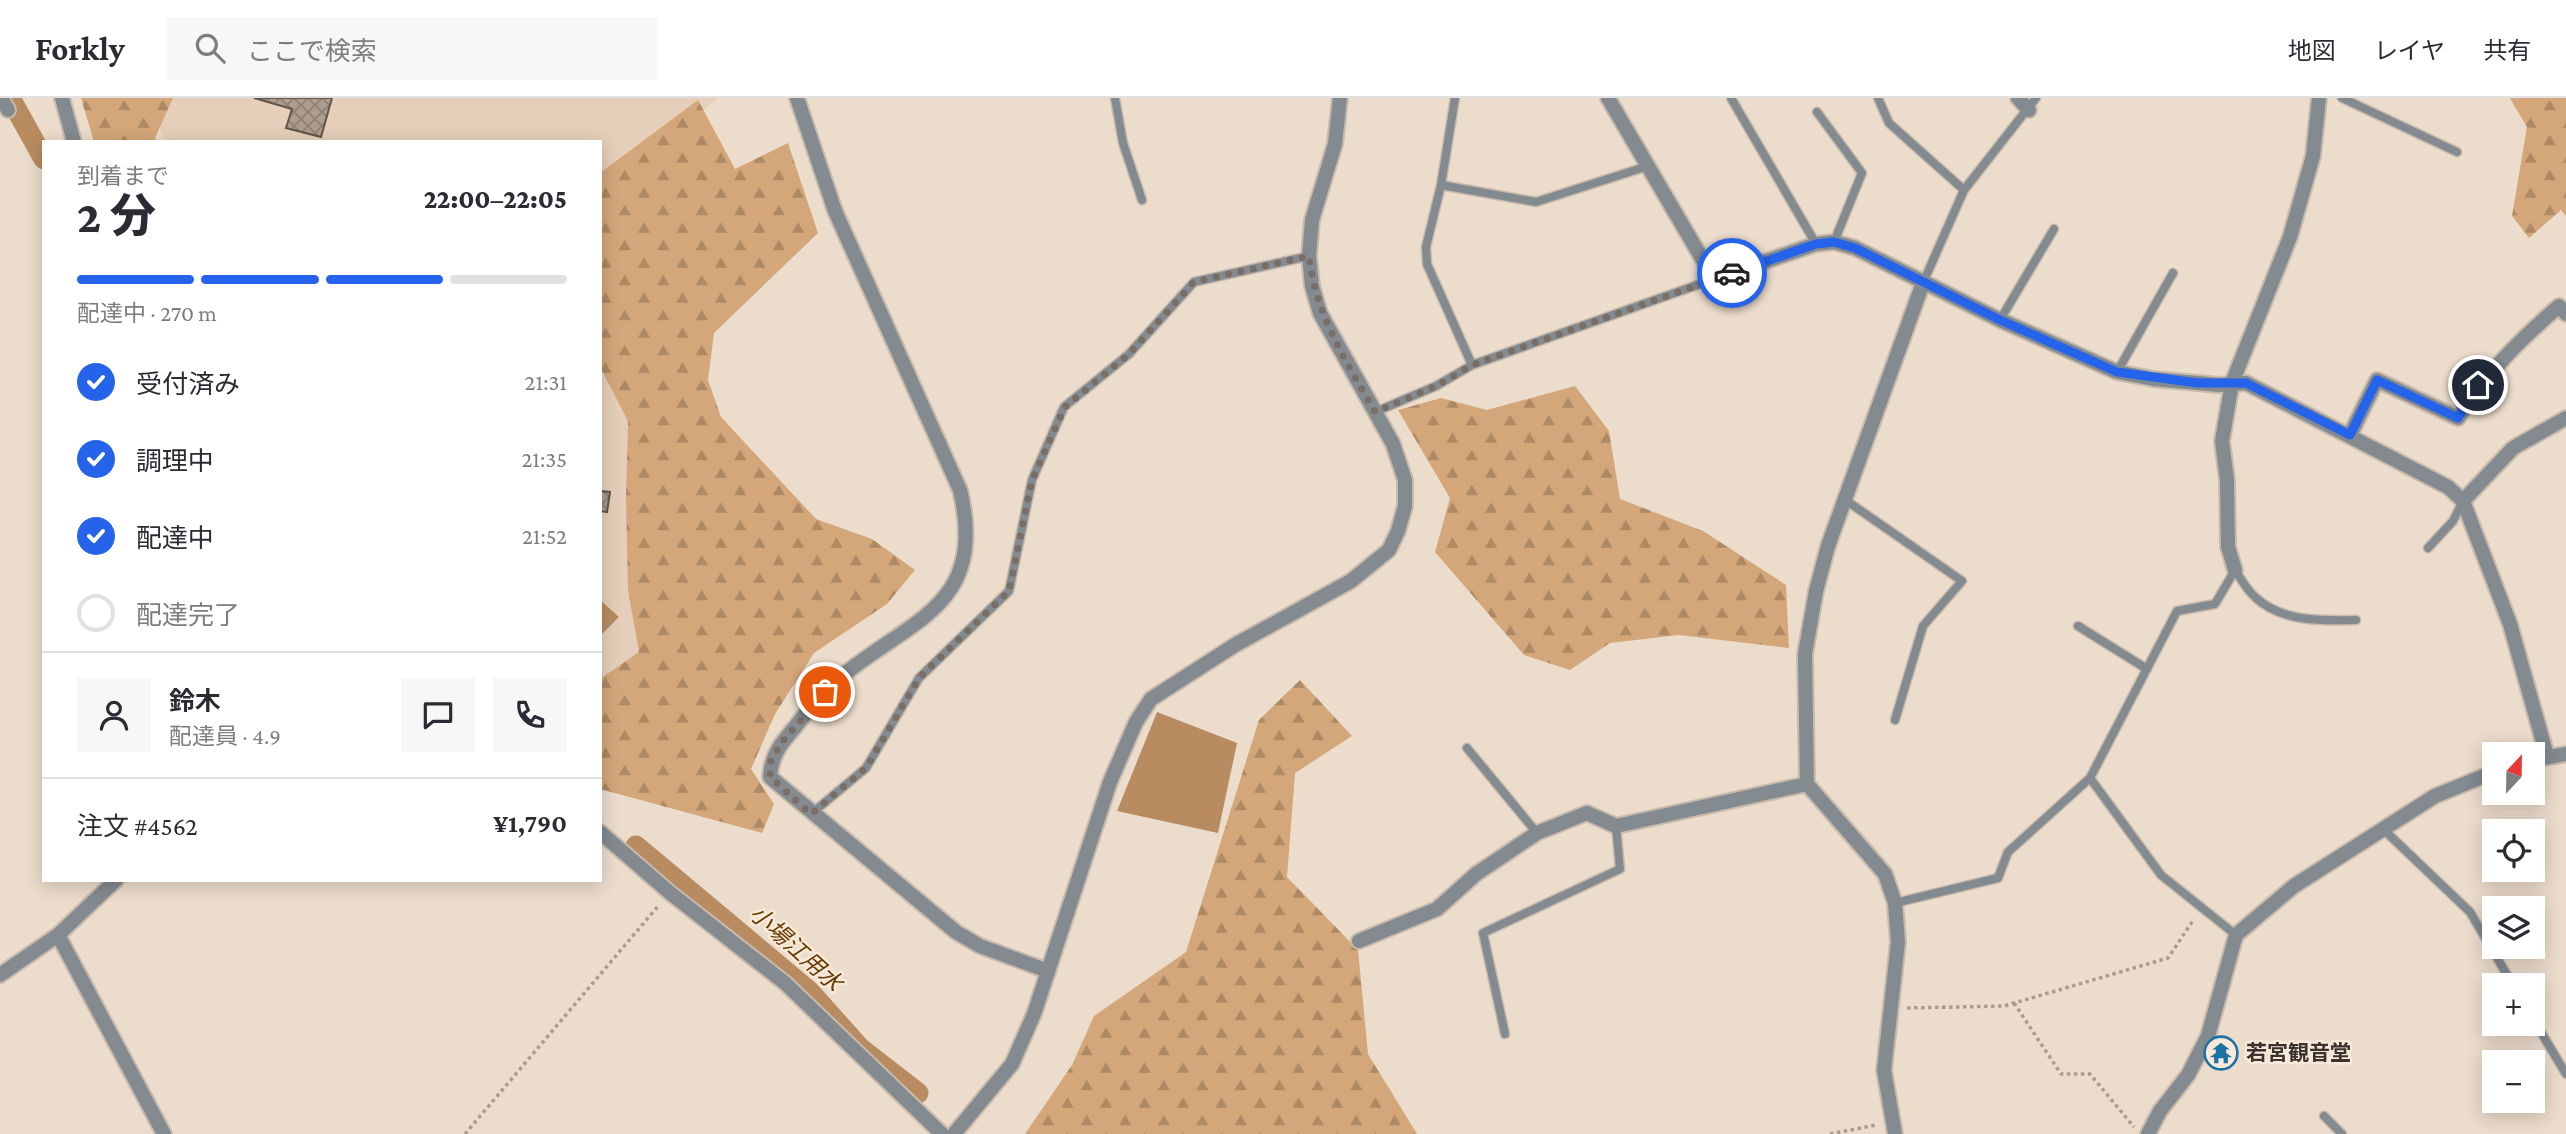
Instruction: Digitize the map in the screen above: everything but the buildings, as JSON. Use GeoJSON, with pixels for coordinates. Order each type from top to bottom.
{"type":"FeatureCollection","features":[{"type":"Feature","properties":{"kind":"street"},"geometry":{"type":"LineString","coordinates":[[62,98],[73,140]]}},
{"type":"Feature","properties":{"kind":"street"},"geometry":{"type":"LineString","coordinates":[[797,98],[835,211],[947,457],[967,517],[963,557],[947,596],[925,619],[836,681],[798,722],[771,761],[770,777],[811,814],[956,932],[980,946],[1048,971]]}},
{"type":"Feature","properties":{"kind":"street"},"geometry":{"type":"LineString","coordinates":[[954,1134],[1012,1064],[1034,1014],[1110,782],[1136,722],[1151,699],[1224,652],[1351,581],[1389,550],[1405,506],[1405,480],[1393,444],[1320,313],[1312,286],[1309,256],[1312,220],[1335,144],[1340,98]]}},
{"type":"Feature","properties":{"kind":"street"},"geometry":{"type":"LineString","coordinates":[[1608,98],[1714,279],[1816,244],[1834,242],[1855,248],[2000,320],[2117,372],[2153,379],[2219,385],[2246,383],[2448,487],[2463,501],[2510,624],[2536,742]]}},
{"type":"Feature","properties":{"kind":"street"},"geometry":{"type":"LineString","coordinates":[[2018,98],[2033,104]]}},
{"type":"Feature","properties":{"kind":"street"},"geometry":{"type":"LineString","coordinates":[[2235,570],[2228,547],[2227,480],[2222,441],[2232,383],[2290,237],[2313,156],[2319,98]]}},
{"type":"Feature","properties":{"kind":"street"},"geometry":{"type":"LineString","coordinates":[[1894,1128],[1884,1070],[1898,942],[1895,902],[1885,874],[1807,785],[1805,654],[1828,546],[1923,283]]}},
{"type":"Feature","properties":{"kind":"street"},"geometry":{"type":"LineString","coordinates":[[2350,435],[2377,380],[2458,418],[2478,385],[2508,350],[2559,306],[2566,314]]}},
{"type":"Feature","properties":{"kind":"street"},"geometry":{"type":"LineString","coordinates":[[2463,501],[2513,448],[2566,418]]}},
{"type":"Feature","properties":{"kind":"street"},"geometry":{"type":"LineString","coordinates":[[2545,757],[2566,754]]}},
{"type":"Feature","properties":{"kind":"street"},"geometry":{"type":"LineString","coordinates":[[2148,1134],[2160,1111],[2188,1076],[2208,1036],[2236,935],[2294,886],[2435,796],[2482,777]]}},
{"type":"Feature","properties":{"kind":"street"},"geometry":{"type":"LineString","coordinates":[[1359,940],[1437,909],[1476,874],[1537,833],[1587,813],[1616,826],[1807,785]]}},
{"type":"Feature","properties":{"kind":"street"},"geometry":{"type":"LineString","coordinates":[[602,834],[669,892],[785,983],[942,1134]]}},
{"type":"Feature","properties":{"kind":"street"},"geometry":{"type":"LineString","coordinates":[[0,975],[58,935],[114,882]]}},
{"type":"Feature","properties":{"kind":"street"},"geometry":{"type":"LineString","coordinates":[[58,935],[163,1134]]}},
{"type":"Feature","properties":{"kind":"lane"},"geometry":{"type":"LineString","coordinates":[[1115,98],[1123,143],[1142,200]]}},
{"type":"Feature","properties":{"kind":"lane"},"geometry":{"type":"LineString","coordinates":[[1455,98],[1441,185],[1426,247],[1427,264],[1472,365]]}},
{"type":"Feature","properties":{"kind":"lane"},"geometry":{"type":"LineString","coordinates":[[1731,98],[1816,244]]}},
{"type":"Feature","properties":{"kind":"lane"},"geometry":{"type":"LineString","coordinates":[[1878,98],[1889,123],[1965,190]]}},
{"type":"Feature","properties":{"kind":"lane"},"geometry":{"type":"LineString","coordinates":[[2342,98],[2457,152]]}},
{"type":"Feature","properties":{"kind":"lane"},"geometry":{"type":"LineString","coordinates":[[1923,283],[1965,190],[2033,104]]}},
{"type":"Feature","properties":{"kind":"lane"},"geometry":{"type":"LineString","coordinates":[[1817,112],[1863,173],[1834,242]]}},
{"type":"Feature","properties":{"kind":"lane"},"geometry":{"type":"LineString","coordinates":[[1441,185],[1536,202],[1648,166]]}},
{"type":"Feature","properties":{"kind":"lane"},"geometry":{"type":"LineString","coordinates":[[2000,320],[2054,229]]}},
{"type":"Feature","properties":{"kind":"lane"},"geometry":{"type":"LineString","coordinates":[[811,814],[866,768],[919,678],[1009,591],[1032,480],[1065,407],[1129,354],[1194,282],[1309,256]]}},
{"type":"Feature","properties":{"kind":"lane"},"geometry":{"type":"LineString","coordinates":[[2117,372],[2173,273]]}},
{"type":"Feature","properties":{"kind":"lane"},"geometry":{"type":"LineString","coordinates":[[1375,412],[1436,386],[1472,365],[1714,279]]}},
{"type":"Feature","properties":{"kind":"lane"},"geometry":{"type":"LineString","coordinates":[[1844,499],[1962,581],[1923,626],[1895,720]]}},
{"type":"Feature","properties":{"kind":"lane"},"geometry":{"type":"LineString","coordinates":[[2428,548],[2454,521],[2463,501]]}},
{"type":"Feature","properties":{"kind":"lane"},"geometry":{"type":"LineString","coordinates":[[1895,902],[1998,878],[2008,852],[2090,778],[2177,611],[2215,604],[2235,570],[2256,598],[2283,613],[2316,621],[2356,620]]}},
{"type":"Feature","properties":{"kind":"lane"},"geometry":{"type":"LineString","coordinates":[[2078,626],[2147,669]]}},
{"type":"Feature","properties":{"kind":"lane"},"geometry":{"type":"LineString","coordinates":[[1466,748],[1537,833]]}},
{"type":"Feature","properties":{"kind":"lane"},"geometry":{"type":"LineString","coordinates":[[2090,778],[2161,875],[2236,935]]}},
{"type":"Feature","properties":{"kind":"lane"},"geometry":{"type":"LineString","coordinates":[[1505,1034],[1483,933],[1620,869],[1616,826]]}},
{"type":"Feature","properties":{"kind":"lane"},"geometry":{"type":"LineString","coordinates":[[2383,830],[2470,912],[2506,973]]}},
{"type":"Feature","properties":{"kind":"lane"},"geometry":{"type":"LineString","coordinates":[[2543,1036],[2566,1074]]}},
{"type":"Feature","properties":{"kind":"lane"},"geometry":{"type":"LineString","coordinates":[[2324,1116],[2342,1134]]}},
{"type":"Feature","properties":{"kind":"path"},"geometry":{"type":"LineString","coordinates":[[465,1134],[669,892]]}},
{"type":"Feature","properties":{"kind":"path"},"geometry":{"type":"LineString","coordinates":[[1891,1009],[2004,1006],[2168,958],[2201,908]]}},
{"type":"Feature","properties":{"kind":"path"},"geometry":{"type":"LineString","coordinates":[[2014,1003],[2061,1074],[2090,1074],[2139,1134]]}},
{"type":"Feature","properties":{"kind":"path"},"geometry":{"type":"LineString","coordinates":[[1830,1134],[1894,1128]]}},
{"type":"Feature","properties":{"kind":"shaded area"},"geometry":{"type":"Polygon","coordinates":[[[148,98],[718,98],[602,193],[602,140],[164,140],[148,98]]]}},
{"type":"Feature","properties":{"kind":"shaded area"},"geometry":{"type":"Polygon","coordinates":[[[602,304],[645,407],[665,645],[602,691],[602,304]]]}},
{"type":"Feature","properties":{"kind":"shaded area"},"geometry":{"type":"Polygon","coordinates":[[[602,602],[619,617],[602,634],[602,602]]]}},
{"type":"Feature","properties":{"kind":"shaded area"},"geometry":{"type":"Polygon","coordinates":[[[1157,712],[1237,743],[1218,833],[1117,811],[1157,712]]]}},
{"type":"Feature","properties":{"kind":"green space"},"geometry":{"type":"Polygon","coordinates":[[[81,98],[173,98],[155,138],[156,140],[93,140],[81,98]]]}},
{"type":"Feature","properties":{"kind":"green space"},"geometry":{"type":"Polygon","coordinates":[[[2510,98],[2566,98],[2566,216],[2561,210],[2529,238],[2512,216],[2527,127],[2510,98]]]}},
{"type":"Feature","properties":{"kind":"green space"},"geometry":{"type":"Polygon","coordinates":[[[698,100],[735,169],[788,143],[818,233],[714,333],[708,380],[721,417],[816,519],[872,539],[915,570],[887,604],[814,653],[775,714],[751,769],[774,804],[762,833],[602,790],[602,678],[639,652],[628,590],[628,421],[602,371],[602,172],[698,100]]]}},
{"type":"Feature","properties":{"kind":"green space"},"geometry":{"type":"Polygon","coordinates":[[[1575,386],[1609,431],[1620,499],[1703,531],[1786,585],[1789,648],[1679,635],[1610,643],[1570,670],[1524,655],[1435,552],[1450,498],[1398,410],[1441,398],[1487,410],[1575,386]]]}},
{"type":"Feature","properties":{"kind":"green space"},"geometry":{"type":"Polygon","coordinates":[[[1300,680],[1352,736],[1295,773],[1287,877],[1358,950],[1368,1054],[1417,1134],[1025,1134],[1072,1065],[1094,1016],[1186,952],[1259,720],[1300,680]]]}},
{"type":"Feature","properties":{"kind":"waterway","name":"小場江用水"},"geometry":{"type":"LineString","coordinates":[[10,98],[42,155]]}},
{"type":"Feature","properties":{"kind":"waterway","name":"小場江用水"},"geometry":{"type":"LineString","coordinates":[[636,846],[809,991],[860,1048],[918,1093]]}},
{"type":"Feature","properties":{"kind":"way so far"},"geometry":{"type":"LineString","coordinates":[[825,692],[782,742],[771,761],[770,777],[811,814],[866,768],[919,678],[1009,591],[1032,480],[1065,407],[1129,354],[1194,282],[1309,256],[1312,286],[1320,313],[1375,412],[1436,386],[1472,365],[1732,273]]}},
{"type":"Feature","properties":{"kind":"place","name":"若宮観音堂"},"geometry":{"type":"Point","coordinates":[2221,1053]}},
{"type":"Feature","properties":{"kind":"route"},"geometry":{"type":"LineString","coordinates":[[1732,273],[1816,244],[1834,242],[1855,248],[2000,320],[2117,372],[2153,379],[2219,385],[2246,383],[2350,435],[2377,380],[2458,418],[2478,385]]}}]}
